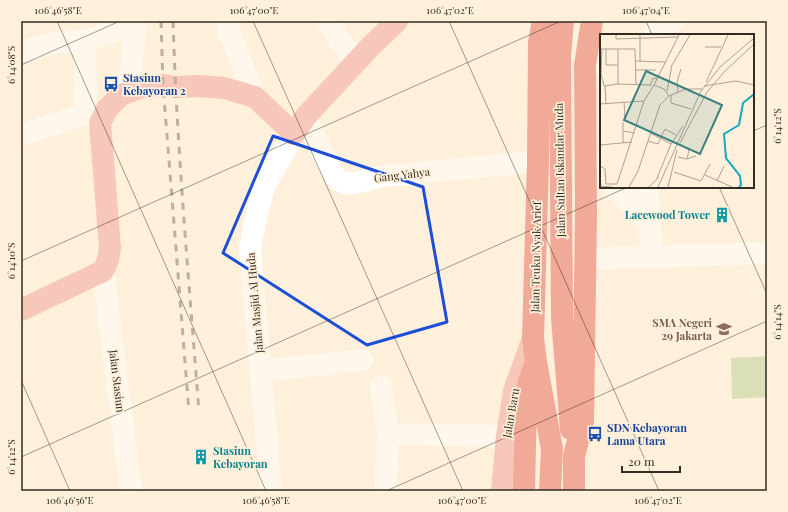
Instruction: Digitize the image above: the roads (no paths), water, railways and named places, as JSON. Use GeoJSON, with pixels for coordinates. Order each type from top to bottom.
{"type":"FeatureCollection","features":[{"type":"Feature","properties":{"kind":"highway","name":"Jalan Teuku Nyak Arief"},"geometry":{"type":"LineString","coordinates":[[542,21],[539,43],[538,160],[533,338],[552,449],[550,491]]}},
{"type":"Feature","properties":{"kind":"highway","name":"Jalan Sultan Iskandar Muda"},"geometry":{"type":"LineString","coordinates":[[563,21],[560,56],[562,318],[566,384],[574,456]]}},
{"type":"Feature","properties":{"kind":"highway"},"geometry":{"type":"LineString","coordinates":[[574,491],[574,456],[583,421],[586,155],[593,62],[592,21]]}},
{"type":"Feature","properties":{"kind":"highway","name":"Jalan Sultan Iskandar Muda"},"geometry":{"type":"LineString","coordinates":[[552,449],[562,318]]}},
{"type":"Feature","properties":{"kind":"highway"},"geometry":{"type":"LineString","coordinates":[[524,491],[526,400],[529,381],[536,362]]}},
{"type":"Feature","properties":{"kind":"main road","name":"Jalan Masjid Al Huda"},"geometry":{"type":"LineString","coordinates":[[294,134],[306,116],[356,62],[397,21]]}},
{"type":"Feature","properties":{"kind":"main road"},"geometry":{"type":"LineString","coordinates":[[21,310],[103,271],[108,260],[110,248],[93,118],[107,109],[122,95],[145,86],[163,85],[175,87],[197,86],[224,88],[255,97],[294,134]]}},
{"type":"Feature","properties":{"kind":"main road","name":"Jalan Baru"},"geometry":{"type":"LineString","coordinates":[[502,491],[507,436],[514,391],[533,338]]}},
{"type":"Feature","properties":{"kind":"street"},"geometry":{"type":"LineString","coordinates":[[227,21],[229,32],[255,97]]}},
{"type":"Feature","properties":{"kind":"street"},"geometry":{"type":"LineString","coordinates":[[328,21],[356,62]]}},
{"type":"Feature","properties":{"kind":"street"},"geometry":{"type":"LineString","coordinates":[[654,34],[660,28],[674,21]]}},
{"type":"Feature","properties":{"kind":"street"},"geometry":{"type":"LineString","coordinates":[[21,52],[54,43],[86,41],[136,22],[131,71],[122,95]]}},
{"type":"Feature","properties":{"kind":"street"},"geometry":{"type":"LineString","coordinates":[[21,136],[93,118],[86,41]]}},
{"type":"Feature","properties":{"kind":"street","name":"Gang Yahya"},"geometry":{"type":"LineString","coordinates":[[306,116],[326,161],[338,179],[342,182],[350,184],[381,176],[538,160]]}},
{"type":"Feature","properties":{"kind":"street","name":"Jalan Masjid Al Huda"},"geometry":{"type":"LineString","coordinates":[[271,491],[262,372],[252,283],[250,248],[264,187],[294,134]]}},
{"type":"Feature","properties":{"kind":"street"},"geometry":{"type":"LineString","coordinates":[[586,155],[600,170]]}},
{"type":"Feature","properties":{"kind":"street"},"geometry":{"type":"LineString","coordinates":[[616,188],[650,225]]}},
{"type":"Feature","properties":{"kind":"street"},"geometry":{"type":"LineString","coordinates":[[648,188],[651,257]]}},
{"type":"Feature","properties":{"kind":"street"},"geometry":{"type":"LineString","coordinates":[[585,259],[767,253]]}},
{"type":"Feature","properties":{"kind":"street","name":"Jalan Stasiun"},"geometry":{"type":"LineString","coordinates":[[103,271],[131,491]]}},
{"type":"Feature","properties":{"kind":"street"},"geometry":{"type":"LineString","coordinates":[[262,372],[362,360]]}},
{"type":"Feature","properties":{"kind":"street"},"geometry":{"type":"LineString","coordinates":[[382,386],[388,434],[385,491]]}},
{"type":"Feature","properties":{"kind":"street"},"geometry":{"type":"LineString","coordinates":[[388,434],[507,436]]}},
{"type":"Feature","properties":{"kind":"street"},"geometry":{"type":"LineString","coordinates":[[552,449],[555,491]]}},
{"type":"Feature","properties":{"kind":"railway"},"geometry":{"type":"LineString","coordinates":[[161,21],[163,85],[189,412]]}},
{"type":"Feature","properties":{"kind":"railway"},"geometry":{"type":"LineString","coordinates":[[173,21],[180,167],[199,412]]}},
{"type":"Feature","properties":{"kind":"place","name":"Stasiun Kebayoran 2"},"geometry":{"type":"Point","coordinates":[111,84]}},
{"type":"Feature","properties":{"kind":"place","name":"Lacewood Tower"},"geometry":{"type":"Point","coordinates":[722,215]}},
{"type":"Feature","properties":{"kind":"place","name":"SMA Negeri 29 Jakarta"},"geometry":{"type":"Point","coordinates":[724,329]}},
{"type":"Feature","properties":{"kind":"place","name":"SDN Kebayoran Lama Utara"},"geometry":{"type":"Point","coordinates":[595,434]}},
{"type":"Feature","properties":{"kind":"place","name":"Stasiun Kebayoran"},"geometry":{"type":"Point","coordinates":[201,457]}}]}
